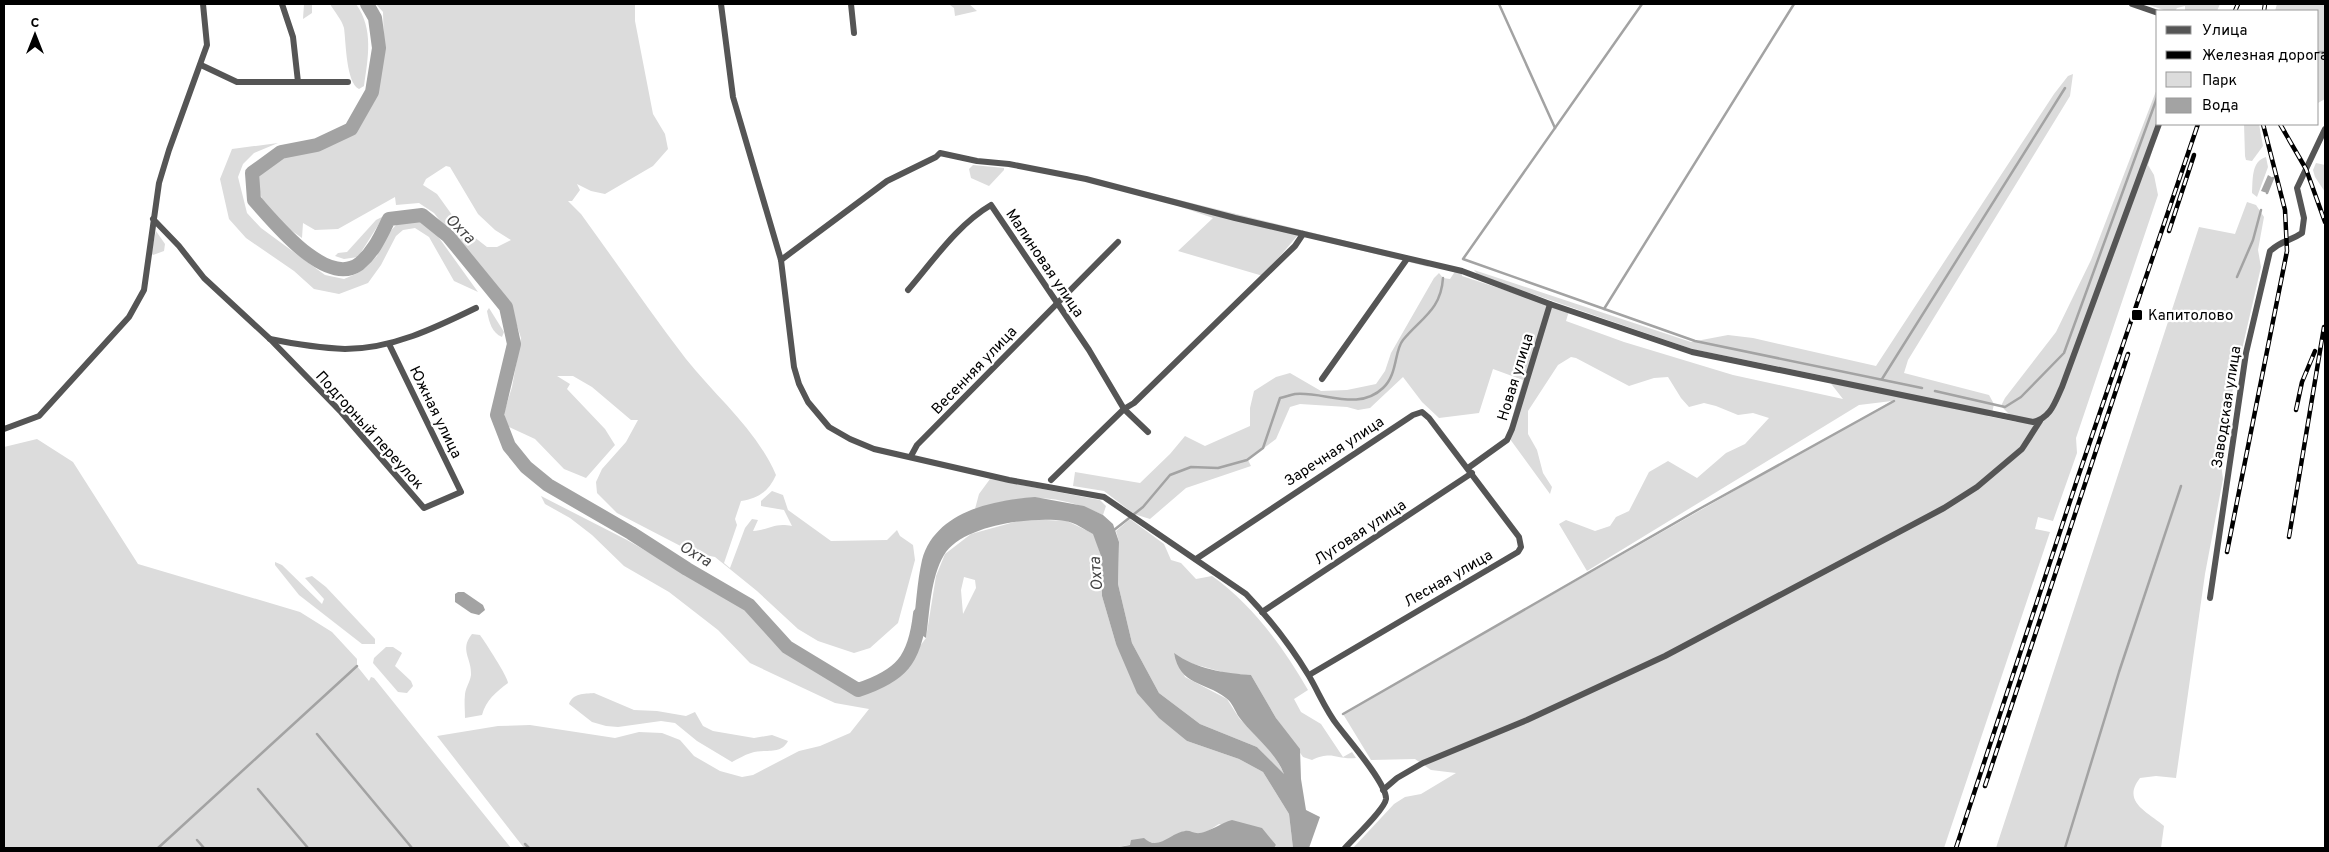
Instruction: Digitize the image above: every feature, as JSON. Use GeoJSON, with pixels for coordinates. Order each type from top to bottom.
{"type":"FeatureCollection","features":[{"type":"Feature","properties":{"kind":"street"},"geometry":{"type":"LineString","coordinates":[[4,429],[39,416],[129,317],[144,290],[159,183],[207,45],[203,4]]}},
{"type":"Feature","properties":{"kind":"street"},"geometry":{"type":"LineString","coordinates":[[282,4],[293,37],[298,82]]}},
{"type":"Feature","properties":{"kind":"street"},"geometry":{"type":"LineString","coordinates":[[721,4],[735,105],[781,260],[794,367],[798,384],[808,402],[829,427],[850,439],[874,449],[1009,480],[1104,497],[1246,594],[1262,612],[1309,675],[1330,715],[1368,764],[1386,796],[1384,804],[1344,848]]}},
{"type":"Feature","properties":{"kind":"street"},"geometry":{"type":"LineString","coordinates":[[851,4],[854,33]]}},
{"type":"Feature","properties":{"kind":"street"},"geometry":{"type":"LineString","coordinates":[[2132,4],[2156,13]]}},
{"type":"Feature","properties":{"kind":"street"},"geometry":{"type":"LineString","coordinates":[[201,65],[237,82],[348,82]]}},
{"type":"Feature","properties":{"kind":"street"},"geometry":{"type":"LineString","coordinates":[[1383,790],[1397,778],[1423,763],[1527,720],[1665,656],[1944,508],[1977,487],[2022,449],[2040,421],[2050,413],[2062,387],[2159,125]]}},
{"type":"Feature","properties":{"kind":"street","name":"Заводская улица"},"geometry":{"type":"LineString","coordinates":[[2210,598],[2246,353],[2270,251],[2280,242],[2294,238],[2302,233],[2304,218],[2297,188],[2325,129]]}},
{"type":"Feature","properties":{"kind":"street"},"geometry":{"type":"LineString","coordinates":[[781,260],[887,181],[936,157],[940,152],[977,161],[1009,164],[1086,179],[1303,234],[1462,271],[1550,304],[1692,352],[1992,412],[2026,422],[2040,421]]}},
{"type":"Feature","properties":{"kind":"street","name":"Малиновая улица"},"geometry":{"type":"LineString","coordinates":[[908,290],[952,237],[981,211],[991,206],[1089,350],[1124,409],[1148,432]]}},
{"type":"Feature","properties":{"kind":"street"},"geometry":{"type":"LineString","coordinates":[[153,219],[179,246],[204,278],[270,339],[301,345],[346,349],[388,344],[434,328],[476,308]]}},
{"type":"Feature","properties":{"kind":"street"},"geometry":{"type":"LineString","coordinates":[[1052,480],[1124,409],[1134,403],[1194,347],[1295,246],[1303,234]]}},
{"type":"Feature","properties":{"kind":"street","name":"Весенняя улица"},"geometry":{"type":"LineString","coordinates":[[911,456],[917,445],[1118,242]]}},
{"type":"Feature","properties":{"kind":"street"},"geometry":{"type":"LineString","coordinates":[[1322,379],[1407,259]]}},
{"type":"Feature","properties":{"kind":"street","name":"Новая улица"},"geometry":{"type":"LineString","coordinates":[[1470,470],[1507,440],[1512,430],[1550,304]]}},
{"type":"Feature","properties":{"kind":"street","name":"Подгорный переулок"},"geometry":{"type":"LineString","coordinates":[[270,339],[341,412],[424,508],[461,492]]}},
{"type":"Feature","properties":{"kind":"street","name":"Южная улица"},"geometry":{"type":"LineString","coordinates":[[388,344],[461,492]]}},
{"type":"Feature","properties":{"kind":"street","name":"Заречная улица"},"geometry":{"type":"LineString","coordinates":[[1196,559],[1418,413],[1422,412],[1429,418],[1470,470]]}},
{"type":"Feature","properties":{"kind":"street","name":"Луговая улица"},"geometry":{"type":"LineString","coordinates":[[1262,612],[1470,470]]}},
{"type":"Feature","properties":{"kind":"street","name":"Лесная улица"},"geometry":{"type":"LineString","coordinates":[[1309,675],[1520,550],[1522,542],[1519,537],[1470,470]]}},
{"type":"Feature","properties":{"kind":"green space"},"geometry":{"type":"Polygon","coordinates":[[[304,4],[312,4],[312,13],[303,19],[304,4]]]}},
{"type":"Feature","properties":{"kind":"green space"},"geometry":{"type":"Polygon","coordinates":[[[330,4],[356,4],[362,14],[368,44],[364,86],[359,89],[351,79],[349,71],[343,25],[330,4]]]}},
{"type":"Feature","properties":{"kind":"green space"},"geometry":{"type":"Polygon","coordinates":[[[376,4],[635,4],[635,21],[653,114],[665,134],[668,149],[653,166],[605,194],[591,191],[577,184],[580,190],[572,201],[568,201],[581,214],[686,359],[747,428],[768,458],[776,475],[770,486],[758,496],[741,501],[735,519],[737,525],[724,563],[730,568],[745,528],[752,519],[758,520],[753,531],[781,525],[792,526],[784,510],[761,506],[761,501],[772,491],[783,495],[788,510],[831,541],[887,540],[897,530],[900,536],[913,545],[915,560],[898,623],[870,648],[854,653],[818,641],[798,629],[757,591],[715,557],[694,553],[617,513],[597,493],[596,482],[602,469],[626,442],[638,420],[631,420],[592,387],[573,376],[557,376],[570,384],[567,389],[605,429],[615,445],[586,478],[564,469],[535,439],[507,426],[504,413],[512,387],[521,338],[509,301],[455,237],[456,231],[445,227],[434,213],[419,203],[396,205],[395,197],[338,229],[315,230],[303,223],[302,238],[270,212],[264,204],[261,195],[259,173],[283,156],[317,150],[356,132],[378,93],[384,47],[383,12],[376,4]],[[446,166],[426,179],[423,185],[437,194],[460,226],[487,247],[497,247],[511,240],[495,230],[478,214],[450,167],[446,166]]]}},
{"type":"Feature","properties":{"kind":"green space"},"geometry":{"type":"Polygon","coordinates":[[[941,4],[969,4],[977,11],[955,16],[954,8],[950,5],[941,4]]]}},
{"type":"Feature","properties":{"kind":"green space"},"geometry":{"type":"Polygon","coordinates":[[[2146,4],[2220,4],[2217,10],[2185,10],[2185,6],[2176,10],[2164,10],[2146,4]]]}},
{"type":"Feature","properties":{"kind":"green space"},"geometry":{"type":"Polygon","coordinates":[[[2277,4],[2325,4],[2325,99],[2319,102],[2319,10],[2275,10],[2277,4]]]}},
{"type":"Feature","properties":{"kind":"green space"},"geometry":{"type":"Polygon","coordinates":[[[2073,74],[2070,96],[1908,360],[1904,373],[1989,395],[1994,404],[1992,413],[1987,416],[2017,422],[2001,406],[2005,398],[2056,332],[2091,260],[2156,91],[2156,125],[2160,125],[2148,165],[2154,175],[2158,195],[2076,438],[2077,453],[2053,521],[2038,517],[2035,529],[2050,532],[1944,848],[1353,848],[1394,804],[1405,797],[1421,794],[1456,773],[1431,770],[1415,759],[1371,760],[1343,714],[1892,401],[1859,405],[1587,571],[1559,524],[1566,520],[1595,531],[1610,526],[1616,517],[1629,511],[1649,472],[1668,461],[1697,478],[1726,453],[1745,444],[1769,418],[1753,413],[1738,415],[1704,403],[1689,407],[1668,377],[1654,378],[1629,386],[1571,357],[1558,365],[1528,411],[1528,434],[1537,450],[1543,473],[1552,487],[1550,494],[1507,435],[1523,380],[1493,369],[1479,413],[1439,418],[1422,402],[1403,377],[1370,408],[1358,410],[1347,407],[1300,404],[1290,407],[1276,439],[1248,460],[1251,466],[1186,488],[1150,519],[1134,514],[1104,491],[1073,486],[1075,472],[1140,483],[1170,454],[1185,436],[1205,446],[1250,426],[1250,408],[1254,391],[1276,377],[1290,373],[1321,391],[1347,390],[1376,384],[1385,371],[1391,353],[1434,278],[1439,273],[1443,278],[1450,279],[1456,270],[1462,271],[1462,276],[1569,311],[1566,321],[1624,342],[1733,375],[1843,399],[1825,376],[1692,349],[1478,275],[1474,270],[1691,342],[1728,335],[1753,338],[1876,366],[2054,94],[2068,76],[2073,74]]]}},
{"type":"Feature","properties":{"kind":"green space"},"geometry":{"type":"Polygon","coordinates":[[[2244,125],[2259,125],[2263,146],[2252,161],[2246,160],[2244,125]]]}},
{"type":"Feature","properties":{"kind":"green space"},"geometry":{"type":"Polygon","coordinates":[[[278,143],[254,153],[243,164],[238,177],[247,213],[261,228],[325,275],[344,279],[358,273],[377,256],[385,237],[396,225],[411,221],[424,222],[437,235],[478,292],[454,281],[429,237],[415,228],[403,230],[396,236],[381,265],[368,283],[339,294],[314,289],[294,271],[246,238],[229,219],[220,179],[232,149],[278,143]]]}},
{"type":"Feature","properties":{"kind":"green space"},"geometry":{"type":"Polygon","coordinates":[[[2266,157],[2268,167],[2257,197],[2252,193],[2255,167],[2261,159],[2266,157]]]}},
{"type":"Feature","properties":{"kind":"green space"},"geometry":{"type":"Polygon","coordinates":[[[2316,163],[2325,165],[2325,192],[2315,177],[2313,170],[2316,163]]]}},
{"type":"Feature","properties":{"kind":"green space"},"geometry":{"type":"Polygon","coordinates":[[[973,165],[1004,168],[1004,170],[989,186],[971,178],[969,169],[973,165]]]}},
{"type":"Feature","properties":{"kind":"green space"},"geometry":{"type":"Polygon","coordinates":[[[1147,192],[1420,259],[1429,267],[1298,235],[1263,276],[1178,251],[1213,218],[1152,197],[1147,192]]]}},
{"type":"Feature","properties":{"kind":"green space"},"geometry":{"type":"Polygon","coordinates":[[[2247,202],[2256,205],[2264,217],[2258,250],[2261,267],[2219,449],[2223,479],[2205,574],[2176,778],[2156,776],[2140,778],[2133,794],[2139,806],[2164,826],[2161,848],[1996,848],[2199,227],[2235,234],[2247,202]]]}},
{"type":"Feature","properties":{"kind":"green space"},"geometry":{"type":"Polygon","coordinates":[[[384,216],[358,257],[344,259],[335,256],[338,253],[347,252],[376,220],[384,216]]]}},
{"type":"Feature","properties":{"kind":"green space"},"geometry":{"type":"Polygon","coordinates":[[[156,231],[165,244],[164,251],[153,255],[151,253],[156,231]]]}},
{"type":"Feature","properties":{"kind":"green space"},"geometry":{"type":"Polygon","coordinates":[[[489,308],[504,332],[502,337],[492,327],[487,311],[489,308]]]}},
{"type":"Feature","properties":{"kind":"green space"},"geometry":{"type":"Polygon","coordinates":[[[37,439],[73,462],[138,564],[300,612],[332,632],[357,659],[357,666],[369,681],[371,677],[374,678],[511,848],[4,848],[4,447],[37,439]]]}},
{"type":"Feature","properties":{"kind":"green space"},"geometry":{"type":"Polygon","coordinates":[[[990,479],[1100,500],[1106,506],[1103,515],[1070,503],[1039,498],[1009,501],[975,509],[979,494],[990,479]]]}},
{"type":"Feature","properties":{"kind":"green space"},"geometry":{"type":"Polygon","coordinates":[[[541,496],[627,540],[746,608],[785,650],[858,692],[883,685],[902,670],[926,638],[936,576],[945,554],[971,534],[1025,519],[1067,521],[1094,534],[1101,556],[1102,596],[1116,644],[1187,741],[1239,759],[1263,772],[1289,814],[1293,848],[1274,848],[1276,845],[1219,824],[1208,831],[1197,834],[1185,831],[1177,834],[1166,843],[1157,844],[1147,841],[1114,848],[524,848],[437,736],[498,726],[530,725],[615,738],[639,732],[662,733],[680,740],[694,756],[720,771],[742,777],[753,775],[799,751],[820,746],[850,733],[869,709],[835,703],[750,663],[718,630],[669,592],[624,566],[592,535],[570,518],[545,504],[541,496]],[[964,577],[961,590],[963,614],[976,588],[975,580],[964,577]]]}},
{"type":"Feature","properties":{"kind":"green space"},"geometry":{"type":"Polygon","coordinates":[[[1130,519],[1164,544],[1171,560],[1181,563],[1196,579],[1212,576],[1227,587],[1254,613],[1288,658],[1308,690],[1294,699],[1301,712],[1321,724],[1343,757],[1352,752],[1356,758],[1325,756],[1312,760],[1303,757],[1276,718],[1251,675],[1226,673],[1186,662],[1174,654],[1185,677],[1227,699],[1239,718],[1274,755],[1286,777],[1257,747],[1200,724],[1159,693],[1132,643],[1118,584],[1119,542],[1116,531],[1130,519]]]}},
{"type":"Feature","properties":{"kind":"green space"},"geometry":{"type":"Polygon","coordinates":[[[275,562],[282,565],[322,604],[324,599],[305,578],[312,576],[326,587],[375,639],[375,644],[362,644],[299,595],[275,565],[275,562]]]}},
{"type":"Feature","properties":{"kind":"green space"},"geometry":{"type":"Polygon","coordinates":[[[472,634],[480,635],[508,683],[489,701],[482,715],[465,718],[465,694],[471,675],[466,650],[468,640],[472,634]]]}},
{"type":"Feature","properties":{"kind":"green space"},"geometry":{"type":"Polygon","coordinates":[[[386,647],[393,647],[402,653],[395,666],[411,681],[413,686],[407,693],[398,692],[373,663],[374,658],[386,647]]]}},
{"type":"Feature","properties":{"kind":"green space"},"geometry":{"type":"Polygon","coordinates":[[[594,693],[634,710],[657,711],[686,716],[695,712],[703,726],[713,731],[754,738],[772,735],[788,741],[785,746],[776,750],[751,753],[732,762],[697,741],[675,723],[661,721],[618,727],[606,726],[592,722],[569,704],[576,696],[594,693]]]}},
{"type":"Feature","properties":{"kind":"water"},"geometry":{"type":"Polygon","coordinates":[[[2268,175],[2273,178],[2267,193],[2261,191],[2268,175]]]}},
{"type":"Feature","properties":{"kind":"water"},"geometry":{"type":"Polygon","coordinates":[[[1035,497],[1084,506],[1103,515],[1113,524],[1119,542],[1118,584],[1132,643],[1159,693],[1200,724],[1257,747],[1284,774],[1270,751],[1239,717],[1232,704],[1218,693],[1187,677],[1177,664],[1174,653],[1192,663],[1211,669],[1251,675],[1276,718],[1300,749],[1301,779],[1306,810],[1320,817],[1309,848],[1293,848],[1289,814],[1263,772],[1239,759],[1187,741],[1159,718],[1137,693],[1116,644],[1102,596],[1101,556],[1093,534],[1080,526],[1065,521],[1035,520],[999,525],[966,536],[953,545],[939,564],[931,595],[926,638],[913,629],[922,560],[929,544],[939,530],[967,512],[984,506],[1001,501],[1035,497]]]}},
{"type":"Feature","properties":{"kind":"water"},"geometry":{"type":"Polygon","coordinates":[[[464,592],[483,605],[485,610],[479,615],[471,613],[455,602],[455,594],[464,592]]]}},
{"type":"Feature","properties":{"kind":"water"},"geometry":{"type":"Polygon","coordinates":[[[1232,820],[1262,828],[1276,845],[1274,848],[1114,848],[1130,845],[1131,840],[1144,838],[1154,843],[1165,840],[1180,832],[1200,833],[1232,820]]]}},
{"type":"Feature","properties":{"kind":"waterway","name":"Охта"},"geometry":{"type":"LineString","coordinates":[[367,4],[375,18],[379,48],[372,92],[351,129],[317,145],[281,152],[252,173],[254,200],[274,223],[317,260],[331,267],[346,269],[359,264],[369,254],[389,219],[422,215],[448,236],[506,307],[514,344],[497,415],[509,446],[526,467],[548,485],[749,605],[787,647],[858,690],[885,679],[903,664],[910,655],[918,630],[920,614]]}},
{"type":"Feature","properties":{"kind":"waterway"},"geometry":{"type":"LineString","coordinates":[[1499,4],[1555,128]]}},
{"type":"Feature","properties":{"kind":"waterway"},"geometry":{"type":"LineString","coordinates":[[1642,4],[1463,259],[1695,341],[1922,388]]}},
{"type":"Feature","properties":{"kind":"waterway"},"geometry":{"type":"LineString","coordinates":[[1604,309],[1794,4]]}},
{"type":"Feature","properties":{"kind":"waterway"},"geometry":{"type":"LineString","coordinates":[[2319,52],[2325,52]]}},
{"type":"Feature","properties":{"kind":"waterway"},"geometry":{"type":"LineString","coordinates":[[1882,379],[2065,88]]}},
{"type":"Feature","properties":{"kind":"waterway"},"geometry":{"type":"LineString","coordinates":[[1935,391],[2005,407],[2021,397],[2064,353],[2156,100]]}},
{"type":"Feature","properties":{"kind":"waterway"},"geometry":{"type":"LineString","coordinates":[[2267,193],[2273,178]]}},
{"type":"Feature","properties":{"kind":"waterway"},"geometry":{"type":"LineString","coordinates":[[2237,277],[2253,240],[2261,210]]}},
{"type":"Feature","properties":{"kind":"waterway"},"geometry":{"type":"LineString","coordinates":[[1114,530],[1143,507],[1170,475],[1191,467],[1218,468],[1247,460],[1263,448],[1280,398],[1295,394],[1306,394],[1340,399],[1363,399],[1383,388],[1394,370],[1400,345],[1434,306],[1443,278]]}},
{"type":"Feature","properties":{"kind":"waterway"},"geometry":{"type":"LineString","coordinates":[[1343,714],[1701,508],[1894,401]]}},
{"type":"Feature","properties":{"kind":"waterway"},"geometry":{"type":"LineString","coordinates":[[2065,848],[2119,672],[2181,486]]}},
{"type":"Feature","properties":{"kind":"waterway"},"geometry":{"type":"LineString","coordinates":[[158,848],[357,666]]}},
{"type":"Feature","properties":{"kind":"waterway"},"geometry":{"type":"LineString","coordinates":[[317,734],[412,848]]}},
{"type":"Feature","properties":{"kind":"waterway"},"geometry":{"type":"LineString","coordinates":[[258,789],[308,848]]}},
{"type":"Feature","properties":{"kind":"waterway"},"geometry":{"type":"LineString","coordinates":[[197,840],[204,848]]}},
{"type":"Feature","properties":{"kind":"waterway"},"geometry":{"type":"LineString","coordinates":[[525,844],[529,848]]}},
{"type":"Feature","properties":{"kind":"railway"},"geometry":{"type":"LineString","coordinates":[[2235,10],[2238,4]]}},
{"type":"Feature","properties":{"kind":"railway"},"geometry":{"type":"LineString","coordinates":[[2264,10],[2265,4]]}},
{"type":"Feature","properties":{"kind":"railway"},"geometry":{"type":"LineString","coordinates":[[1956,848],[2078,477],[2198,125]]}},
{"type":"Feature","properties":{"kind":"railway"},"geometry":{"type":"LineString","coordinates":[[2227,552],[2287,251],[2285,210],[2263,125]]}},
{"type":"Feature","properties":{"kind":"railway"},"geometry":{"type":"LineString","coordinates":[[2281,125],[2306,169],[2325,222]]}},
{"type":"Feature","properties":{"kind":"railway"},"geometry":{"type":"LineString","coordinates":[[2169,231],[2194,155]]}},
{"type":"Feature","properties":{"kind":"railway"},"geometry":{"type":"LineString","coordinates":[[2289,537],[2324,327]]}},
{"type":"Feature","properties":{"kind":"railway"},"geometry":{"type":"LineString","coordinates":[[2296,410],[2302,382],[2315,351]]}},
{"type":"Feature","properties":{"kind":"railway"},"geometry":{"type":"LineString","coordinates":[[1985,786],[2128,354]]}},
{"type":"Feature","properties":{"kind":"place","name":"Капитолово"},"geometry":{"type":"Point","coordinates":[2137,315]}}]}
